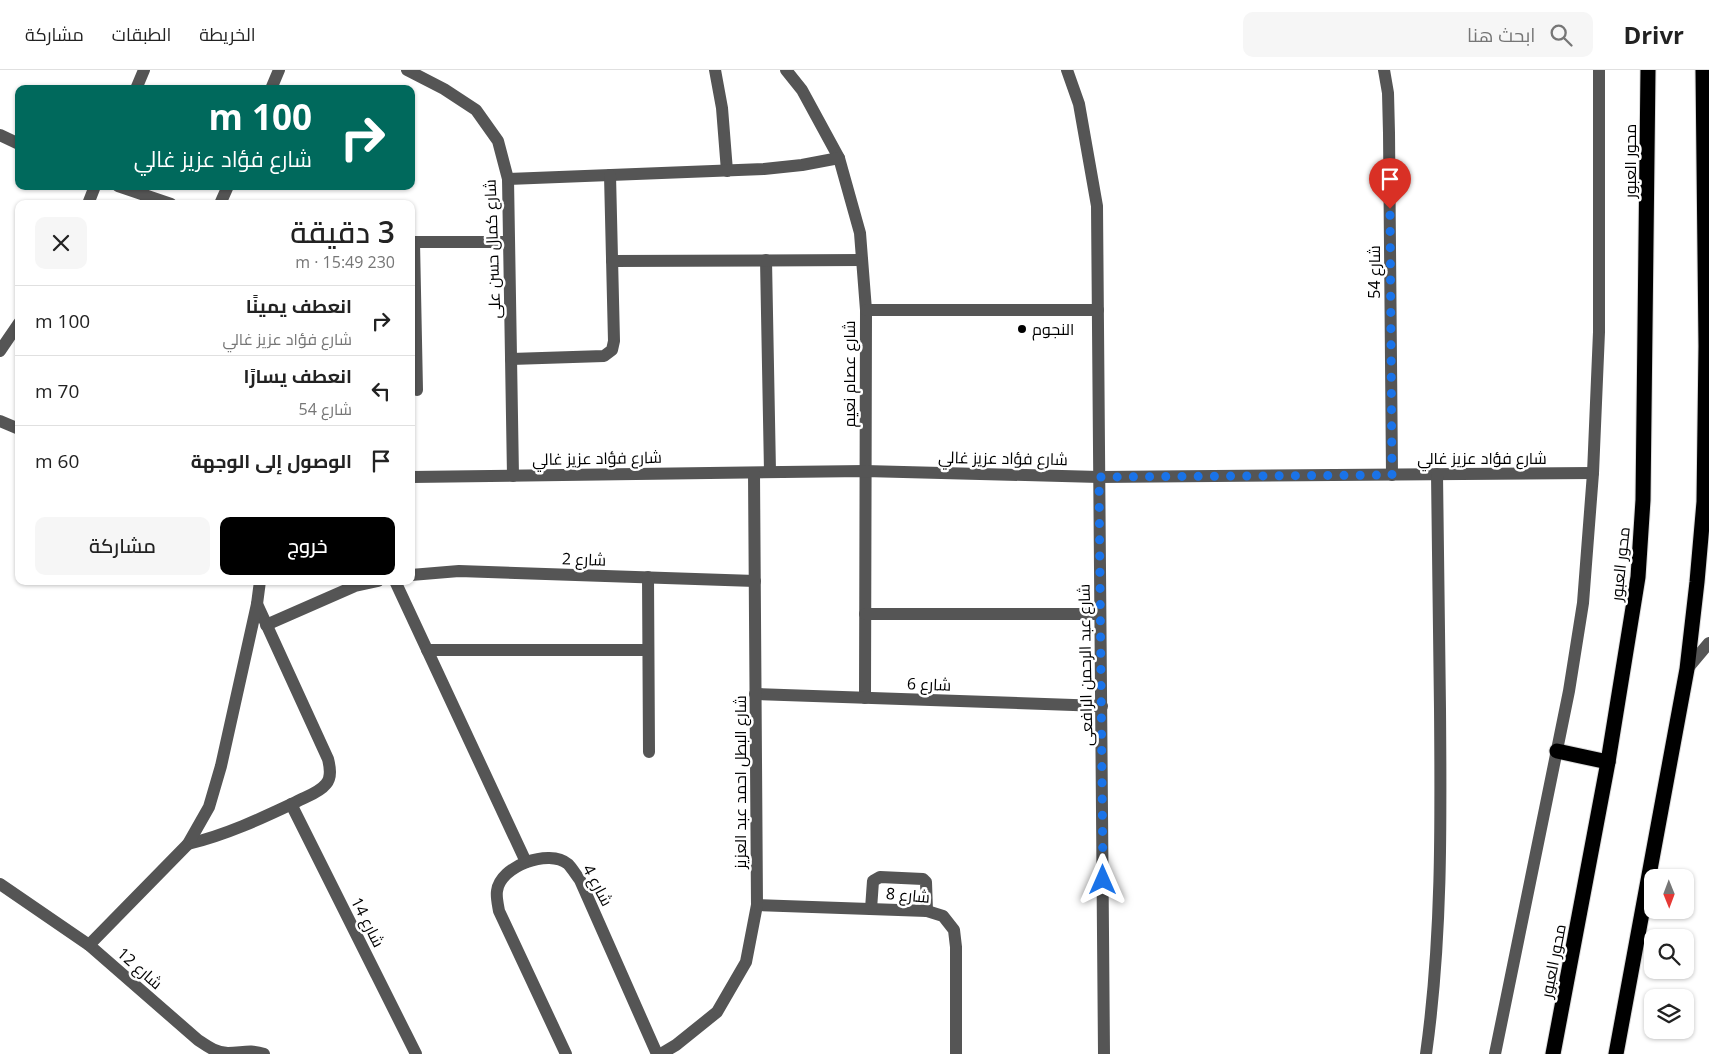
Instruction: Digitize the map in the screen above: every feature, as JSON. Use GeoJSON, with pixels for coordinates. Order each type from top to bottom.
{"type":"FeatureCollection","features":[{"type":"Feature","properties":{"kind":"highway","name":"محور العبور"},"geometry":{"type":"LineString","coordinates":[[1553,1054],[1608,762],[1638,577],[1643,500],[1648,70]]}},
{"type":"Feature","properties":{"kind":"highway"},"geometry":{"type":"LineString","coordinates":[[1616,1054],[1687,669],[1697,582],[1704,502],[1708,348],[1706,103],[1703,70]]}},
{"type":"Feature","properties":{"kind":"highway"},"geometry":{"type":"LineString","coordinates":[[1557,751],[1608,762]]}},
{"type":"Feature","properties":{"kind":"street"},"geometry":{"type":"LineString","coordinates":[[138,85],[144,70]]}},
{"type":"Feature","properties":{"kind":"street"},"geometry":{"type":"LineString","coordinates":[[273,85],[279,70]]}},
{"type":"Feature","properties":{"kind":"street","name":"شارع كمال حسن على"},"geometry":{"type":"LineString","coordinates":[[408,70],[444,89],[476,110],[498,141],[508,179],[513,476]]}},
{"type":"Feature","properties":{"kind":"street"},"geometry":{"type":"LineString","coordinates":[[715,70],[722,108],[727,171]]}},
{"type":"Feature","properties":{"kind":"street","name":"شارع عصام نعيم"},"geometry":{"type":"LineString","coordinates":[[786,70],[802,90],[839,158],[860,233],[866,310],[865,698]]}},
{"type":"Feature","properties":{"kind":"street","name":"شارع عبد الرحمن الرافعى"},"geometry":{"type":"LineString","coordinates":[[1067,70],[1079,104],[1097,206],[1104,1054]]}},
{"type":"Feature","properties":{"kind":"street","name":"شارع 54"},"geometry":{"type":"LineString","coordinates":[[1384,70],[1388,93],[1389,133],[1392,475]]}},
{"type":"Feature","properties":{"kind":"street"},"geometry":{"type":"LineString","coordinates":[[1494,1054],[1569,691],[1584,604],[1594,473],[1598,332],[1599,70]]}},
{"type":"Feature","properties":{"kind":"street"},"geometry":{"type":"LineString","coordinates":[[0,135],[15,142]]}},
{"type":"Feature","properties":{"kind":"street"},"geometry":{"type":"LineString","coordinates":[[508,179],[727,171],[802,165],[839,158]]}},
{"type":"Feature","properties":{"kind":"street"},"geometry":{"type":"LineString","coordinates":[[511,359],[604,356],[612,350],[614,341],[610,175]]}},
{"type":"Feature","properties":{"kind":"street"},"geometry":{"type":"LineString","coordinates":[[130,190],[159,200]]}},
{"type":"Feature","properties":{"kind":"street"},"geometry":{"type":"LineString","coordinates":[[415,242],[509,242]]}},
{"type":"Feature","properties":{"kind":"street"},"geometry":{"type":"LineString","coordinates":[[766,260],[770,472]]}},
{"type":"Feature","properties":{"kind":"street"},"geometry":{"type":"LineString","coordinates":[[612,261],[862,260]]}},
{"type":"Feature","properties":{"kind":"street"},"geometry":{"type":"LineString","coordinates":[[866,310],[1098,310]]}},
{"type":"Feature","properties":{"kind":"street"},"geometry":{"type":"LineString","coordinates":[[415,316],[417,390]]}},
{"type":"Feature","properties":{"kind":"street"},"geometry":{"type":"LineString","coordinates":[[0,350],[15,329]]}},
{"type":"Feature","properties":{"kind":"street"},"geometry":{"type":"LineString","coordinates":[[0,421],[15,427]]}},
{"type":"Feature","properties":{"kind":"street","name":"شارع فؤاد عزيز غالي"},"geometry":{"type":"LineString","coordinates":[[415,477],[866,471],[1099,477],[1594,473]]}},
{"type":"Feature","properties":{"kind":"street","name":"شارع البطل احمد عبد العزيز"},"geometry":{"type":"LineString","coordinates":[[659,1054],[678,1050],[717,1012],[746,962],[757,905],[754,473]]}},
{"type":"Feature","properties":{"kind":"street"},"geometry":{"type":"LineString","coordinates":[[1426,1054],[1434,990],[1441,834],[1437,474]]}},
{"type":"Feature","properties":{"kind":"street","name":"شارع 2"},"geometry":{"type":"LineString","coordinates":[[415,575],[459,571],[755,581]]}},
{"type":"Feature","properties":{"kind":"street"},"geometry":{"type":"LineString","coordinates":[[648,577],[648,752]]}},
{"type":"Feature","properties":{"kind":"street"},"geometry":{"type":"LineString","coordinates":[[89,945],[188,844],[209,807],[221,766],[257,604],[259,585]]}},
{"type":"Feature","properties":{"kind":"street"},"geometry":{"type":"LineString","coordinates":[[266,625],[360,585]]}},
{"type":"Feature","properties":{"kind":"street"},"geometry":{"type":"LineString","coordinates":[[397,585],[526,862]]}},
{"type":"Feature","properties":{"kind":"street"},"geometry":{"type":"LineString","coordinates":[[188,844],[230,832],[316,792],[326,784],[331,772],[328,759],[257,604]]}},
{"type":"Feature","properties":{"kind":"street"},"geometry":{"type":"LineString","coordinates":[[865,614],[1100,614]]}},
{"type":"Feature","properties":{"kind":"street"},"geometry":{"type":"LineString","coordinates":[[1687,669],[1709,643]]}},
{"type":"Feature","properties":{"kind":"street"},"geometry":{"type":"LineString","coordinates":[[427,650],[648,650]]}},
{"type":"Feature","properties":{"kind":"street","name":"شارع 6"},"geometry":{"type":"LineString","coordinates":[[756,694],[1102,706]]}},
{"type":"Feature","properties":{"kind":"street","name":"شارع 14"},"geometry":{"type":"LineString","coordinates":[[291,804],[416,1054]]}},
{"type":"Feature","properties":{"kind":"street","name":"شارع 4"},"geometry":{"type":"LineString","coordinates":[[566,1054],[499,911],[497,890],[507,871],[526,862],[546,857],[567,863],[580,880],[659,1054]]}},
{"type":"Feature","properties":{"kind":"street"},"geometry":{"type":"LineString","coordinates":[[871,909],[872,886],[876,878],[909,878],[923,879],[926,882],[926,911]]}},
{"type":"Feature","properties":{"kind":"street","name":"شارع 12"},"geometry":{"type":"LineString","coordinates":[[0,884],[89,945],[210,1049],[226,1053],[253,1050],[264,1054]]}},
{"type":"Feature","properties":{"kind":"street","name":"شارع 8"},"geometry":{"type":"LineString","coordinates":[[757,905],[926,911],[943,916],[954,930],[956,947],[956,1054]]}},
{"type":"Feature","properties":{"kind":"place","name":"النجوم"},"geometry":{"type":"Point","coordinates":[1022,329]}},
{"type":"Feature","properties":{"kind":"route"},"geometry":{"type":"LineString","coordinates":[[1103,880],[1099,477],[1392,475],[1390,209]]}}]}
